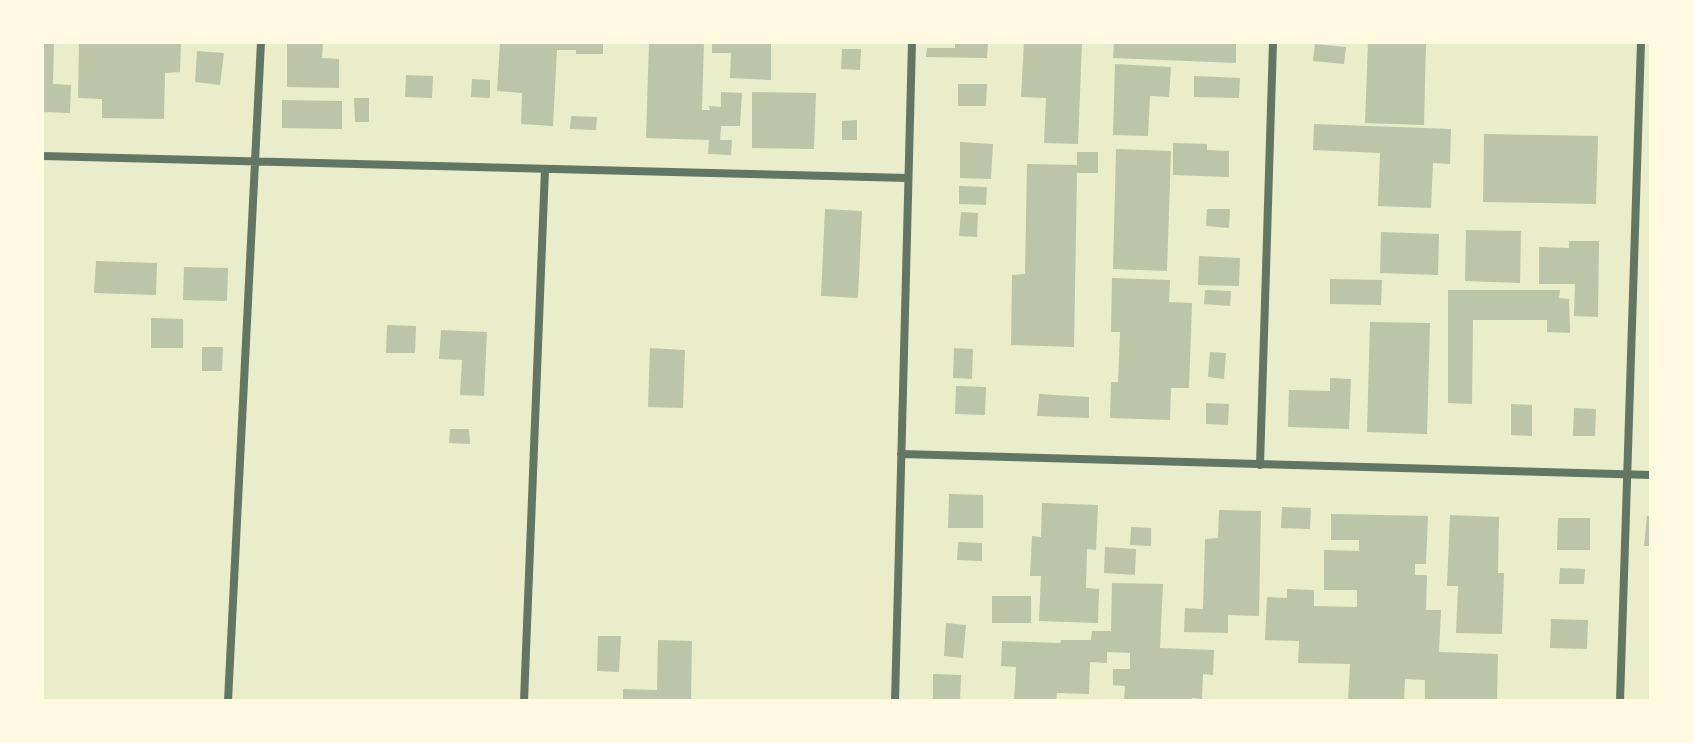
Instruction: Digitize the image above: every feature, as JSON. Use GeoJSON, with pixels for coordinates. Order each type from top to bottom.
{"type":"FeatureCollection","features":[{"type":"Feature","properties":{"kind":"street"},"geometry":{"type":"LineString","coordinates":[[228,701],[261,42]]}},
{"type":"Feature","properties":{"kind":"street"},"geometry":{"type":"LineString","coordinates":[[895,701],[912,42]]}},
{"type":"Feature","properties":{"kind":"street"},"geometry":{"type":"LineString","coordinates":[[1260,465],[1273,42]]}},
{"type":"Feature","properties":{"kind":"street"},"geometry":{"type":"LineString","coordinates":[[1620,701],[1641,42]]}},
{"type":"Feature","properties":{"kind":"street"},"geometry":{"type":"LineString","coordinates":[[1638,151],[1651,151]]}},
{"type":"Feature","properties":{"kind":"street"},"geometry":{"type":"LineString","coordinates":[[42,156],[908,178]]}},
{"type":"Feature","properties":{"kind":"street"},"geometry":{"type":"LineString","coordinates":[[524,701],[545,169]]}},
{"type":"Feature","properties":{"kind":"street"},"geometry":{"type":"LineString","coordinates":[[901,454],[1651,475]]}},
{"type":"Feature","properties":{"kind":"building"},"geometry":{"type":"Polygon","coordinates":[[[42,42],[54,42],[53,84],[71,85],[70,113],[42,112],[42,42]]]}},
{"type":"Feature","properties":{"kind":"building"},"geometry":{"type":"Polygon","coordinates":[[[79,42],[181,42],[180,72],[165,73],[164,119],[102,118],[102,99],[78,98],[79,42]]]}},
{"type":"Feature","properties":{"kind":"building"},"geometry":{"type":"Polygon","coordinates":[[[287,42],[323,42],[322,58],[339,59],[339,88],[287,87],[287,42]]]}},
{"type":"Feature","properties":{"kind":"building"},"geometry":{"type":"Polygon","coordinates":[[[500,42],[603,42],[603,54],[557,50],[553,126],[521,124],[522,93],[497,91],[500,42]]]}},
{"type":"Feature","properties":{"kind":"building"},"geometry":{"type":"Polygon","coordinates":[[[649,42],[704,42],[702,110],[710,110],[709,106],[721,107],[721,92],[742,93],[740,126],[721,126],[720,140],[732,140],[731,155],[708,154],[709,140],[646,138],[649,42]]]}},
{"type":"Feature","properties":{"kind":"building"},"geometry":{"type":"Polygon","coordinates":[[[712,42],[771,42],[771,80],[730,78],[731,53],[712,53],[712,42]]]}},
{"type":"Feature","properties":{"kind":"building"},"geometry":{"type":"Polygon","coordinates":[[[955,42],[988,42],[987,58],[926,57],[927,48],[955,48],[955,42]]]}},
{"type":"Feature","properties":{"kind":"building"},"geometry":{"type":"Polygon","coordinates":[[[1024,42],[1082,42],[1078,144],[1044,143],[1046,98],[1021,97],[1024,42]]]}},
{"type":"Feature","properties":{"kind":"building"},"geometry":{"type":"Polygon","coordinates":[[[1114,42],[1236,42],[1236,63],[1113,58],[1114,42]]]}},
{"type":"Feature","properties":{"kind":"building"},"geometry":{"type":"Polygon","coordinates":[[[1368,42],[1426,42],[1424,125],[1365,123],[1368,42]]]}},
{"type":"Feature","properties":{"kind":"building"},"geometry":{"type":"Polygon","coordinates":[[[1315,44],[1346,47],[1344,64],[1313,61],[1315,44]]]}},
{"type":"Feature","properties":{"kind":"building"},"geometry":{"type":"Polygon","coordinates":[[[842,49],[861,49],[860,70],[841,69],[842,49]]]}},
{"type":"Feature","properties":{"kind":"building"},"geometry":{"type":"Polygon","coordinates":[[[197,51],[224,53],[220,85],[195,82],[197,51]]]}},
{"type":"Feature","properties":{"kind":"building"},"geometry":{"type":"Polygon","coordinates":[[[1115,64],[1171,67],[1169,97],[1150,96],[1148,136],[1113,135],[1115,64]]]}},
{"type":"Feature","properties":{"kind":"building"},"geometry":{"type":"Polygon","coordinates":[[[406,75],[433,76],[432,98],[405,97],[406,75]]]}},
{"type":"Feature","properties":{"kind":"building"},"geometry":{"type":"Polygon","coordinates":[[[1194,76],[1240,78],[1239,98],[1194,97],[1194,76]]]}},
{"type":"Feature","properties":{"kind":"building"},"geometry":{"type":"Polygon","coordinates":[[[472,79],[490,80],[490,98],[471,97],[472,79]]]}},
{"type":"Feature","properties":{"kind":"building"},"geometry":{"type":"Polygon","coordinates":[[[958,84],[987,84],[986,106],[958,106],[958,84]]]}},
{"type":"Feature","properties":{"kind":"building"},"geometry":{"type":"Polygon","coordinates":[[[752,92],[816,93],[814,149],[752,148],[752,92]]]}},
{"type":"Feature","properties":{"kind":"building"},"geometry":{"type":"Polygon","coordinates":[[[354,98],[369,98],[369,122],[355,122],[354,98]]]}},
{"type":"Feature","properties":{"kind":"building"},"geometry":{"type":"Polygon","coordinates":[[[282,100],[342,101],[342,129],[282,128],[282,100]]]}},
{"type":"Feature","properties":{"kind":"building"},"geometry":{"type":"Polygon","coordinates":[[[571,116],[597,117],[596,130],[570,129],[571,116]]]}},
{"type":"Feature","properties":{"kind":"building"},"geometry":{"type":"Polygon","coordinates":[[[857,120],[857,140],[842,140],[842,121],[857,120]]]}},
{"type":"Feature","properties":{"kind":"building"},"geometry":{"type":"Polygon","coordinates":[[[1314,124],[1451,129],[1450,164],[1433,163],[1431,208],[1378,206],[1380,153],[1313,150],[1314,124]]]}},
{"type":"Feature","properties":{"kind":"building"},"geometry":{"type":"Polygon","coordinates":[[[1484,134],[1598,136],[1596,204],[1483,202],[1484,134]]]}},
{"type":"Feature","properties":{"kind":"building"},"geometry":{"type":"Polygon","coordinates":[[[960,142],[993,144],[991,179],[960,178],[960,142]]]}},
{"type":"Feature","properties":{"kind":"building"},"geometry":{"type":"Polygon","coordinates":[[[1173,143],[1207,144],[1207,150],[1229,151],[1229,177],[1173,175],[1173,143]]]}},
{"type":"Feature","properties":{"kind":"building"},"geometry":{"type":"Polygon","coordinates":[[[1116,149],[1171,151],[1167,271],[1113,269],[1116,149]]]}},
{"type":"Feature","properties":{"kind":"building"},"geometry":{"type":"Polygon","coordinates":[[[1077,152],[1098,152],[1098,173],[1077,173],[1074,347],[1011,345],[1012,275],[1025,274],[1027,164],[1077,165],[1077,152]]]}},
{"type":"Feature","properties":{"kind":"building"},"geometry":{"type":"Polygon","coordinates":[[[959,186],[987,187],[986,205],[959,204],[959,186]]]}},
{"type":"Feature","properties":{"kind":"building"},"geometry":{"type":"Polygon","coordinates":[[[825,209],[862,211],[858,298],[821,296],[825,209]]]}},
{"type":"Feature","properties":{"kind":"building"},"geometry":{"type":"Polygon","coordinates":[[[1207,209],[1230,209],[1229,228],[1206,226],[1207,209]]]}},
{"type":"Feature","properties":{"kind":"building"},"geometry":{"type":"Polygon","coordinates":[[[961,212],[978,213],[977,237],[959,236],[961,212]]]}},
{"type":"Feature","properties":{"kind":"building"},"geometry":{"type":"Polygon","coordinates":[[[1466,230],[1521,231],[1520,283],[1465,281],[1466,230]]]}},
{"type":"Feature","properties":{"kind":"building"},"geometry":{"type":"Polygon","coordinates":[[[1381,232],[1439,234],[1438,275],[1380,273],[1381,232]]]}},
{"type":"Feature","properties":{"kind":"building"},"geometry":{"type":"Polygon","coordinates":[[[1569,241],[1599,241],[1598,317],[1574,316],[1575,284],[1539,284],[1539,247],[1569,248],[1569,241]]]}},
{"type":"Feature","properties":{"kind":"building"},"geometry":{"type":"Polygon","coordinates":[[[1199,256],[1240,258],[1239,286],[1198,285],[1199,256]]]}},
{"type":"Feature","properties":{"kind":"building"},"geometry":{"type":"Polygon","coordinates":[[[96,261],[157,263],[156,295],[94,293],[96,261]]]}},
{"type":"Feature","properties":{"kind":"building"},"geometry":{"type":"Polygon","coordinates":[[[184,267],[228,268],[227,301],[183,300],[184,267]]]}},
{"type":"Feature","properties":{"kind":"building"},"geometry":{"type":"Polygon","coordinates":[[[1112,278],[1170,280],[1169,302],[1192,303],[1189,388],[1171,388],[1170,420],[1110,418],[1111,382],[1118,382],[1120,332],[1111,332],[1112,278]]]}},
{"type":"Feature","properties":{"kind":"building"},"geometry":{"type":"Polygon","coordinates":[[[1330,279],[1382,280],[1381,305],[1330,304],[1330,279]]]}},
{"type":"Feature","properties":{"kind":"building"},"geometry":{"type":"Polygon","coordinates":[[[1205,290],[1231,291],[1230,306],[1204,304],[1205,290]]]}},
{"type":"Feature","properties":{"kind":"building"},"geometry":{"type":"Polygon","coordinates":[[[1448,290],[1560,290],[1559,298],[1569,299],[1570,333],[1547,332],[1547,320],[1473,320],[1472,404],[1448,403],[1448,290]]]}},
{"type":"Feature","properties":{"kind":"building"},"geometry":{"type":"Polygon","coordinates":[[[151,318],[183,319],[183,348],[151,348],[151,318]]]}},
{"type":"Feature","properties":{"kind":"building"},"geometry":{"type":"Polygon","coordinates":[[[1370,322],[1430,323],[1427,434],[1367,432],[1370,322]]]}},
{"type":"Feature","properties":{"kind":"building"},"geometry":{"type":"Polygon","coordinates":[[[387,325],[416,326],[415,353],[386,353],[387,325]]]}},
{"type":"Feature","properties":{"kind":"building"},"geometry":{"type":"Polygon","coordinates":[[[441,330],[487,332],[484,396],[460,395],[462,360],[439,359],[441,330]]]}},
{"type":"Feature","properties":{"kind":"building"},"geometry":{"type":"Polygon","coordinates":[[[202,347],[223,347],[222,371],[202,371],[202,347]]]}},
{"type":"Feature","properties":{"kind":"building"},"geometry":{"type":"Polygon","coordinates":[[[650,348],[685,350],[683,408],[648,407],[650,348]]]}},
{"type":"Feature","properties":{"kind":"building"},"geometry":{"type":"Polygon","coordinates":[[[954,348],[973,349],[972,379],[953,378],[954,348]]]}},
{"type":"Feature","properties":{"kind":"building"},"geometry":{"type":"Polygon","coordinates":[[[1210,352],[1226,353],[1224,379],[1208,377],[1210,352]]]}},
{"type":"Feature","properties":{"kind":"building"},"geometry":{"type":"Polygon","coordinates":[[[1330,378],[1351,379],[1349,429],[1288,427],[1289,390],[1330,391],[1330,378]]]}},
{"type":"Feature","properties":{"kind":"building"},"geometry":{"type":"Polygon","coordinates":[[[956,386],[986,387],[985,415],[955,414],[956,386]]]}},
{"type":"Feature","properties":{"kind":"building"},"geometry":{"type":"Polygon","coordinates":[[[1039,394],[1089,397],[1089,418],[1037,416],[1039,394]]]}},
{"type":"Feature","properties":{"kind":"building"},"geometry":{"type":"Polygon","coordinates":[[[1206,403],[1229,404],[1228,425],[1206,424],[1206,403]]]}},
{"type":"Feature","properties":{"kind":"building"},"geometry":{"type":"Polygon","coordinates":[[[1511,404],[1532,405],[1532,436],[1511,435],[1511,404]]]}},
{"type":"Feature","properties":{"kind":"building"},"geometry":{"type":"Polygon","coordinates":[[[1574,408],[1596,409],[1595,436],[1573,436],[1574,408]]]}},
{"type":"Feature","properties":{"kind":"building"},"geometry":{"type":"Polygon","coordinates":[[[450,429],[469,429],[470,444],[449,443],[450,429]]]}},
{"type":"Feature","properties":{"kind":"building"},"geometry":{"type":"Polygon","coordinates":[[[949,494],[983,495],[983,528],[948,528],[949,494]]]}},
{"type":"Feature","properties":{"kind":"building"},"geometry":{"type":"Polygon","coordinates":[[[1042,503],[1098,505],[1096,550],[1087,549],[1086,588],[1099,589],[1098,623],[1039,621],[1041,576],[1030,576],[1032,536],[1041,537],[1042,503]]]}},
{"type":"Feature","properties":{"kind":"building"},"geometry":{"type":"Polygon","coordinates":[[[1282,507],[1311,508],[1310,529],[1281,528],[1282,507]]]}},
{"type":"Feature","properties":{"kind":"building"},"geometry":{"type":"Polygon","coordinates":[[[1219,510],[1261,511],[1259,616],[1228,615],[1228,633],[1184,632],[1185,608],[1203,609],[1205,539],[1218,538],[1219,510]]]}},
{"type":"Feature","properties":{"kind":"building"},"geometry":{"type":"Polygon","coordinates":[[[1331,514],[1428,516],[1426,564],[1415,564],[1415,575],[1427,575],[1426,610],[1441,610],[1439,652],[1498,654],[1497,701],[1425,701],[1425,680],[1405,679],[1404,701],[1348,701],[1350,664],[1298,663],[1299,641],[1265,640],[1267,597],[1287,598],[1287,589],[1314,590],[1314,606],[1357,607],[1357,590],[1324,590],[1324,550],[1359,551],[1359,540],[1331,540],[1331,514]]]}},
{"type":"Feature","properties":{"kind":"building"},"geometry":{"type":"Polygon","coordinates":[[[1450,515],[1499,517],[1498,573],[1504,573],[1502,634],[1456,633],[1458,586],[1447,586],[1450,515]]]}},
{"type":"Feature","properties":{"kind":"building"},"geometry":{"type":"Polygon","coordinates":[[[1647,516],[1651,516],[1651,546],[1644,546],[1647,516]]]}},
{"type":"Feature","properties":{"kind":"building"},"geometry":{"type":"Polygon","coordinates":[[[1558,518],[1590,518],[1590,550],[1557,550],[1558,518]]]}},
{"type":"Feature","properties":{"kind":"building"},"geometry":{"type":"Polygon","coordinates":[[[1131,527],[1151,528],[1151,546],[1130,545],[1131,527]]]}},
{"type":"Feature","properties":{"kind":"building"},"geometry":{"type":"Polygon","coordinates":[[[958,542],[982,543],[982,561],[957,560],[958,542]]]}},
{"type":"Feature","properties":{"kind":"building"},"geometry":{"type":"Polygon","coordinates":[[[1105,547],[1136,549],[1135,575],[1104,573],[1105,547]]]}},
{"type":"Feature","properties":{"kind":"building"},"geometry":{"type":"Polygon","coordinates":[[[1560,568],[1585,569],[1584,584],[1559,584],[1560,568]]]}},
{"type":"Feature","properties":{"kind":"building"},"geometry":{"type":"Polygon","coordinates":[[[1112,583],[1163,584],[1160,648],[1214,650],[1213,675],[1203,674],[1202,699],[1124,701],[1125,686],[1113,685],[1113,669],[1130,669],[1130,653],[1107,652],[1107,663],[1090,662],[1089,694],[1057,693],[1056,701],[1014,701],[1016,667],[1001,666],[1002,641],[1060,643],[1061,640],[1091,640],[1092,631],[1111,631],[1112,583]]]}},
{"type":"Feature","properties":{"kind":"building"},"geometry":{"type":"Polygon","coordinates":[[[992,596],[1031,596],[1031,623],[992,623],[992,596]]]}},
{"type":"Feature","properties":{"kind":"building"},"geometry":{"type":"Polygon","coordinates":[[[1551,619],[1588,620],[1587,649],[1550,648],[1551,619]]]}},
{"type":"Feature","properties":{"kind":"building"},"geometry":{"type":"Polygon","coordinates":[[[946,623],[966,625],[963,658],[944,656],[946,623]]]}},
{"type":"Feature","properties":{"kind":"building"},"geometry":{"type":"Polygon","coordinates":[[[598,636],[621,636],[619,672],[597,671],[598,636]]]}},
{"type":"Feature","properties":{"kind":"building"},"geometry":{"type":"Polygon","coordinates":[[[658,640],[692,641],[691,701],[623,701],[623,689],[657,690],[658,640]]]}},
{"type":"Feature","properties":{"kind":"building"},"geometry":{"type":"Polygon","coordinates":[[[933,674],[961,675],[960,701],[933,701],[933,674]]]}}]}
